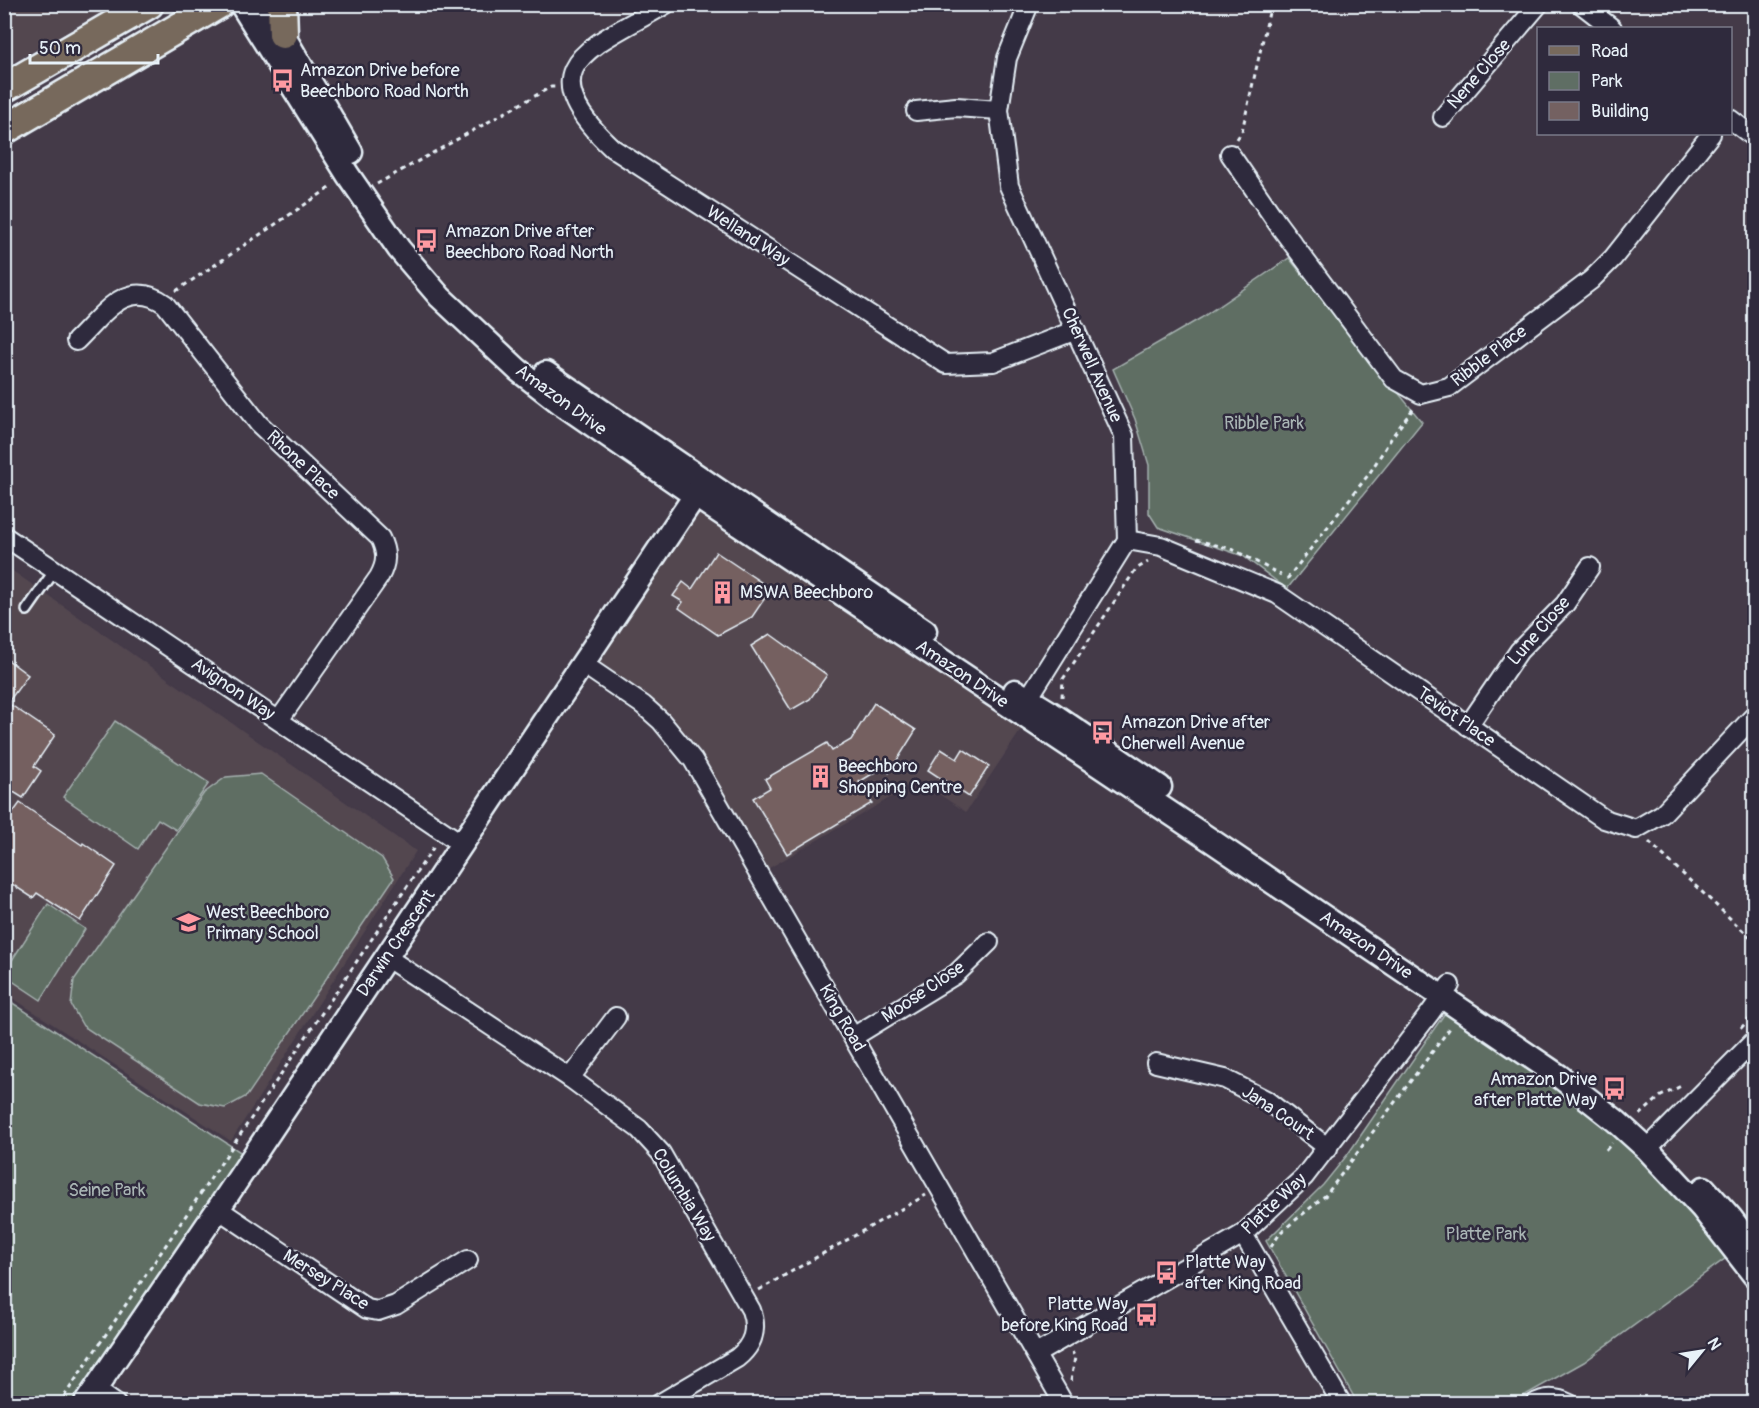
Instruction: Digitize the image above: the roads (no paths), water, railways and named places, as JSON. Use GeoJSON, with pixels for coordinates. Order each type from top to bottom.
{"type":"FeatureCollection","features":[{"type":"Feature","properties":{"kind":"main road"},"geometry":{"type":"LineString","coordinates":[[4,88],[149,4]]}},
{"type":"Feature","properties":{"kind":"main road"},"geometry":{"type":"LineString","coordinates":[[4,130],[219,4]]}},
{"type":"Feature","properties":{"kind":"main road"},"geometry":{"type":"LineString","coordinates":[[282,4],[283,34]]}},
{"type":"Feature","properties":{"kind":"street","name":"Amazon Drive"},"geometry":{"type":"LineString","coordinates":[[241,4],[378,220],[399,249],[440,297],[518,370],[562,404],[699,488],[1445,991],[1562,1061],[1730,1217],[1755,1250]]}},
{"type":"Feature","properties":{"kind":"street","name":"Amazon Drive"},"geometry":{"type":"LineString","coordinates":[[265,4],[373,187],[410,239],[455,293],[494,332],[540,369],[699,488]]}},
{"type":"Feature","properties":{"kind":"street","name":"Welland Way"},"geometry":{"type":"LineString","coordinates":[[666,4],[588,50],[573,67],[569,86],[576,107],[591,129],[612,148],[946,364],[993,362],[1076,330]]}},
{"type":"Feature","properties":{"kind":"street","name":"Cherwell Avenue"},"geometry":{"type":"LineString","coordinates":[[1029,4],[1007,58],[999,110],[1009,186],[1124,436],[1127,540]]}},
{"type":"Feature","properties":{"kind":"street","name":"Nene Close"},"geometry":{"type":"LineString","coordinates":[[1443,117],[1539,4]]}},
{"type":"Feature","properties":{"kind":"street"},"geometry":{"type":"LineString","coordinates":[[1581,4],[1611,27]]}},
{"type":"Feature","properties":{"kind":"street"},"geometry":{"type":"LineString","coordinates":[[916,111],[956,107],[999,110]]}},
{"type":"Feature","properties":{"kind":"street"},"geometry":{"type":"LineString","coordinates":[[1732,119],[1755,137]]}},
{"type":"Feature","properties":{"kind":"street","name":"Ribble Place"},"geometry":{"type":"LineString","coordinates":[[1230,154],[1278,224],[1394,379],[1421,394],[1449,387],[1591,280],[1613,258],[1710,135]]}},
{"type":"Feature","properties":{"kind":"street","name":"Rhone Place"},"geometry":{"type":"LineString","coordinates":[[76,341],[118,301],[128,295],[147,294],[165,304],[248,411],[281,446],[380,538],[385,548],[384,568],[279,720]]}},
{"type":"Feature","properties":{"kind":"street","name":"Darwin Crescent"},"geometry":{"type":"LineString","coordinates":[[90,1396],[218,1209],[699,488]]}},
{"type":"Feature","properties":{"kind":"street","name":"Avignon Way"},"geometry":{"type":"LineString","coordinates":[[4,536],[462,844]]}},
{"type":"Feature","properties":{"kind":"street"},"geometry":{"type":"LineString","coordinates":[[1023,706],[1127,540]]}},
{"type":"Feature","properties":{"kind":"street","name":"Teviot Place"},"geometry":{"type":"LineString","coordinates":[[1127,540],[1161,546],[1277,594],[1604,819],[1636,830],[1662,814],[1755,716]]}},
{"type":"Feature","properties":{"kind":"street","name":"Lune Close"},"geometry":{"type":"LineString","coordinates":[[1468,726],[1519,651],[1565,604],[1590,567]]}},
{"type":"Feature","properties":{"kind":"street","name":"King Road"},"geometry":{"type":"LineString","coordinates":[[583,664],[643,705],[661,721],[693,760],[1064,1404]]}},
{"type":"Feature","properties":{"kind":"street","name":"Amazon Drive"},"geometry":{"type":"LineString","coordinates":[[1023,706],[1051,713],[1445,991]]}},
{"type":"Feature","properties":{"kind":"street","name":"Moose Close"},"geometry":{"type":"LineString","coordinates":[[853,1037],[956,974],[989,942]]}},
{"type":"Feature","properties":{"kind":"street","name":"Columbia Way"},"geometry":{"type":"LineString","coordinates":[[386,957],[570,1078],[639,1129],[661,1153],[745,1299],[754,1319],[755,1330],[752,1342],[745,1351],[659,1404]]}},
{"type":"Feature","properties":{"kind":"street","name":"Platte Way"},"geometry":{"type":"LineString","coordinates":[[1036,1354],[1243,1234],[1304,1178],[1445,991]]}},
{"type":"Feature","properties":{"kind":"street"},"geometry":{"type":"LineString","coordinates":[[570,1078],[616,1017]]}},
{"type":"Feature","properties":{"kind":"street"},"geometry":{"type":"LineString","coordinates":[[1652,1143],[1755,1041]]}},
{"type":"Feature","properties":{"kind":"street","name":"Jana Court"},"geometry":{"type":"LineString","coordinates":[[1156,1063],[1225,1079],[1266,1100],[1328,1148]]}},
{"type":"Feature","properties":{"kind":"street","name":"Amazon Drive"},"geometry":{"type":"LineString","coordinates":[[1652,1143],[1755,1275]]}},
{"type":"Feature","properties":{"kind":"street","name":"Mersey Place"},"geometry":{"type":"LineString","coordinates":[[218,1209],[367,1309],[378,1311],[396,1305],[468,1260]]}},
{"type":"Feature","properties":{"kind":"street"},"geometry":{"type":"LineString","coordinates":[[1243,1234],[1342,1404]]}},
{"type":"Feature","properties":{"kind":"street"},"geometry":{"type":"LineString","coordinates":[[90,1396],[116,1404]]}},
{"type":"Feature","properties":{"kind":"street"},"geometry":{"type":"LineString","coordinates":[[1534,1404],[1541,1400],[1558,1398],[1570,1404]]}},
{"type":"Feature","properties":{"kind":"lane"},"geometry":{"type":"LineString","coordinates":[[27,610],[55,570]]}},
{"type":"Feature","properties":{"kind":"place","name":"Amazon Drive before Beechboro Road North"},"geometry":{"type":"Point","coordinates":[282,80]}},
{"type":"Feature","properties":{"kind":"place","name":"Amazon Drive after Beechboro Road North"},"geometry":{"type":"Point","coordinates":[427,241]}},
{"type":"Feature","properties":{"kind":"place","name":"MSWA Beechboro"},"geometry":{"type":"Point","coordinates":[722,592]}},
{"type":"Feature","properties":{"kind":"place","name":"Amazon Drive after Cherwell Avenue"},"geometry":{"type":"Point","coordinates":[1103,732]}},
{"type":"Feature","properties":{"kind":"place","name":"Beechboro Shopping Centre"},"geometry":{"type":"Point","coordinates":[820,776]}},
{"type":"Feature","properties":{"kind":"place","name":"West Beechboro Primary School"},"geometry":{"type":"Point","coordinates":[188,922]}},
{"type":"Feature","properties":{"kind":"place","name":"Amazon Drive after Platte Way"},"geometry":{"type":"Point","coordinates":[1615,1089]}},
{"type":"Feature","properties":{"kind":"place","name":"Platte Way after King Road"},"geometry":{"type":"Point","coordinates":[1167,1272]}},
{"type":"Feature","properties":{"kind":"place","name":"Platte Way before King Road"},"geometry":{"type":"Point","coordinates":[1146,1314]}},
{"type":"Feature","properties":{"kind":"park label","name":"Ribble Park"},"geometry":{"type":"Point","coordinates":[1264,423]}},
{"type":"Feature","properties":{"kind":"park label","name":"Seine Park"},"geometry":{"type":"Point","coordinates":[107,1190]}},
{"type":"Feature","properties":{"kind":"park label","name":"Platte Park"},"geometry":{"type":"Point","coordinates":[1486,1234]}}]}
